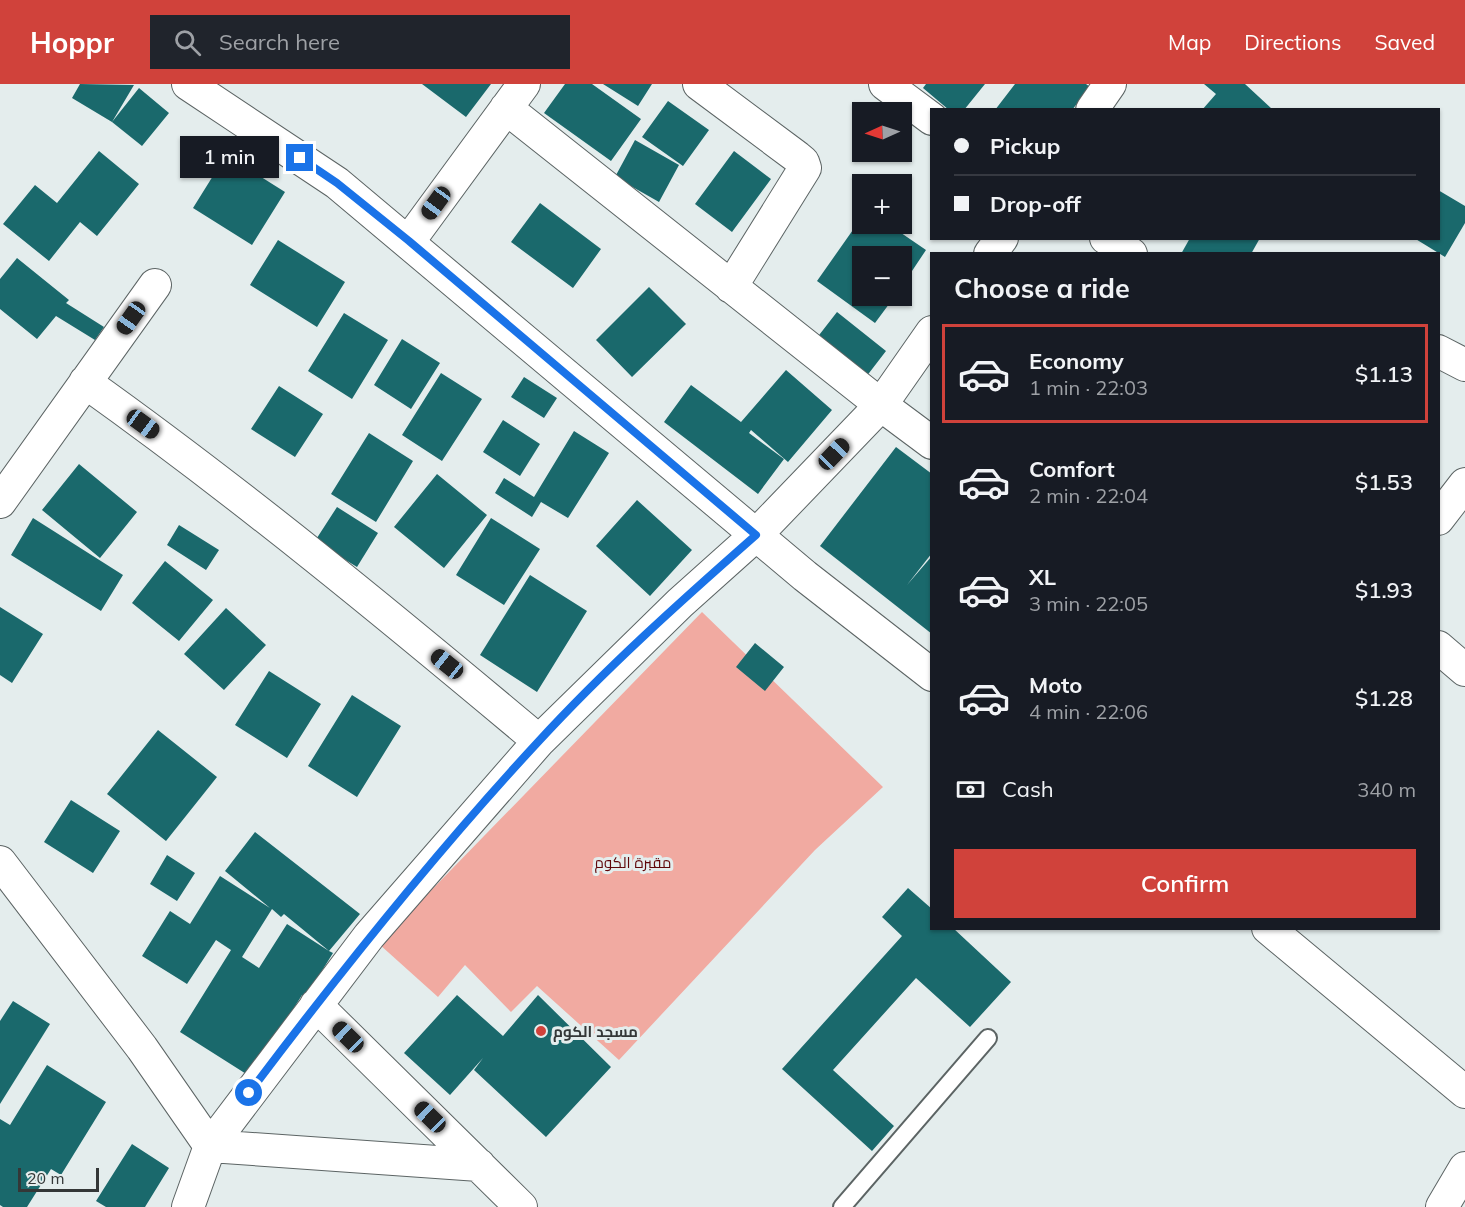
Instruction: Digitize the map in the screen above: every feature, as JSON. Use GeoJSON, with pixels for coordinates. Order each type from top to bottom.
{"type":"FeatureCollection","features":[{"type":"Feature","properties":{"kind":"street"},"geometry":{"type":"LineString","coordinates":[[188,84],[337,183],[409,241],[756,535],[930,673]]}},
{"type":"Feature","properties":{"kind":"street"},"geometry":{"type":"LineString","coordinates":[[699,84],[797,157],[803,162],[805,168],[732,287]]}},
{"type":"Feature","properties":{"kind":"street"},"geometry":{"type":"LineString","coordinates":[[885,84],[930,118]]}},
{"type":"Feature","properties":{"kind":"street"},"geometry":{"type":"LineString","coordinates":[[1093,108],[1110,84]]}},
{"type":"Feature","properties":{"kind":"street"},"geometry":{"type":"LineString","coordinates":[[409,241],[515,96],[732,287],[881,405],[930,441]]}},
{"type":"Feature","properties":{"kind":"street"},"geometry":{"type":"LineString","coordinates":[[1109,240],[1128,252]]}},
{"type":"Feature","properties":{"kind":"street"},"geometry":{"type":"LineString","coordinates":[[0,502],[155,285]]}},
{"type":"Feature","properties":{"kind":"street"},"geometry":{"type":"LineString","coordinates":[[188,1207],[210,1146],[369,936],[539,741],[680,603],[756,535],[881,405],[930,335]]}},
{"type":"Feature","properties":{"kind":"street"},"geometry":{"type":"LineString","coordinates":[[1440,352],[1465,365]]}},
{"type":"Feature","properties":{"kind":"street"},"geometry":{"type":"LineString","coordinates":[[85,382],[188,457],[318,559],[539,741]]}},
{"type":"Feature","properties":{"kind":"street"},"geometry":{"type":"LineString","coordinates":[[1440,516],[1465,484]]}},
{"type":"Feature","properties":{"kind":"street"},"geometry":{"type":"LineString","coordinates":[[1440,649],[1465,670]]}},
{"type":"Feature","properties":{"kind":"street"},"geometry":{"type":"LineString","coordinates":[[0,862],[142,1048],[210,1146]]}},
{"type":"Feature","properties":{"kind":"street"},"geometry":{"type":"LineString","coordinates":[[1270,930],[1465,1092]]}},
{"type":"Feature","properties":{"kind":"street"},"geometry":{"type":"LineString","coordinates":[[316,1005],[521,1207]]}},
{"type":"Feature","properties":{"kind":"street"},"geometry":{"type":"LineString","coordinates":[[210,1146],[479,1165]]}},
{"type":"Feature","properties":{"kind":"street"},"geometry":{"type":"LineString","coordinates":[[1442,1207],[1465,1168]]}},
{"type":"Feature","properties":{"kind":"lane"},"geometry":{"type":"LineString","coordinates":[[842,1207],[988,1038]]}},
{"type":"Feature","properties":{"kind":"green space","name":"مقبرة الكوم"},"geometry":{"type":"Polygon","coordinates":[[[702,612],[883,787],[815,850],[619,1060],[537,986],[511,1012],[465,965],[438,997],[379,944],[702,612]]]}},
{"type":"Feature","properties":{"kind":"building"},"geometry":{"type":"Polygon","coordinates":[[[80,84],[134,85],[112,122],[72,98],[80,84]]]}},
{"type":"Feature","properties":{"kind":"building"},"geometry":{"type":"Polygon","coordinates":[[[422,84],[491,84],[466,117],[422,84]]]}},
{"type":"Feature","properties":{"kind":"building"},"geometry":{"type":"Polygon","coordinates":[[[565,84],[592,84],[641,119],[611,161],[544,113],[565,84]]]}},
{"type":"Feature","properties":{"kind":"building"},"geometry":{"type":"Polygon","coordinates":[[[603,84],[652,84],[638,106],[603,84]]]}},
{"type":"Feature","properties":{"kind":"building"},"geometry":{"type":"Polygon","coordinates":[[[926,84],[985,84],[966,108],[947,108],[923,88],[926,84]]]}},
{"type":"Feature","properties":{"kind":"building"},"geometry":{"type":"Polygon","coordinates":[[[1015,84],[1086,84],[1090,87],[1074,108],[997,108],[1015,84]]]}},
{"type":"Feature","properties":{"kind":"building"},"geometry":{"type":"Polygon","coordinates":[[[1204,84],[1245,84],[1271,108],[1204,108],[1216,94],[1204,84]]]}},
{"type":"Feature","properties":{"kind":"building"},"geometry":{"type":"Polygon","coordinates":[[[139,88],[169,113],[142,146],[112,122],[139,88]]]}},
{"type":"Feature","properties":{"kind":"building"},"geometry":{"type":"Polygon","coordinates":[[[668,101],[709,130],[683,166],[642,137],[668,101]]]}},
{"type":"Feature","properties":{"kind":"building"},"geometry":{"type":"Polygon","coordinates":[[[635,140],[679,165],[659,202],[615,177],[635,140]]]}},
{"type":"Feature","properties":{"kind":"building"},"geometry":{"type":"Polygon","coordinates":[[[99,151],[139,184],[97,236],[80,222],[49,261],[3,224],[35,185],[57,203],[99,151]]]}},
{"type":"Feature","properties":{"kind":"building"},"geometry":{"type":"Polygon","coordinates":[[[734,151],[771,179],[732,232],[695,204],[734,151]]]}},
{"type":"Feature","properties":{"kind":"building"},"geometry":{"type":"Polygon","coordinates":[[[226,155],[285,192],[252,245],[193,208],[226,155]]]}},
{"type":"Feature","properties":{"kind":"building"},"geometry":{"type":"Polygon","coordinates":[[[1440,191],[1465,206],[1465,223],[1445,257],[1417,240],[1440,240],[1440,191]]]}},
{"type":"Feature","properties":{"kind":"building"},"geometry":{"type":"Polygon","coordinates":[[[540,203],[601,249],[573,288],[511,242],[540,203]]]}},
{"type":"Feature","properties":{"kind":"building"},"geometry":{"type":"Polygon","coordinates":[[[852,231],[852,234],[903,234],[926,250],[912,271],[912,246],[852,246],[852,306],[888,306],[875,323],[817,281],[852,231]]]}},
{"type":"Feature","properties":{"kind":"building"},"geometry":{"type":"Polygon","coordinates":[[[278,240],[345,282],[317,327],[250,285],[278,240]]]}},
{"type":"Feature","properties":{"kind":"building"},"geometry":{"type":"Polygon","coordinates":[[[1189,240],[1259,240],[1252,252],[1182,252],[1189,240]]]}},
{"type":"Feature","properties":{"kind":"building"},"geometry":{"type":"Polygon","coordinates":[[[17,258],[69,300],[66,303],[104,327],[95,340],[56,316],[37,339],[0,309],[0,279],[17,258]]]}},
{"type":"Feature","properties":{"kind":"building"},"geometry":{"type":"Polygon","coordinates":[[[649,287],[686,324],[632,377],[596,340],[649,287]]]}},
{"type":"Feature","properties":{"kind":"building"},"geometry":{"type":"Polygon","coordinates":[[[837,312],[886,351],[866,377],[816,339],[837,312]]]}},
{"type":"Feature","properties":{"kind":"building"},"geometry":{"type":"Polygon","coordinates":[[[344,313],[388,340],[352,399],[308,371],[344,313]]]}},
{"type":"Feature","properties":{"kind":"building"},"geometry":{"type":"Polygon","coordinates":[[[402,339],[440,363],[411,409],[374,385],[402,339]]]}},
{"type":"Feature","properties":{"kind":"building"},"geometry":{"type":"Polygon","coordinates":[[[786,370],[832,410],[788,462],[751,430],[749,433],[784,459],[758,494],[664,422],[691,385],[741,422],[786,370]]]}},
{"type":"Feature","properties":{"kind":"building"},"geometry":{"type":"Polygon","coordinates":[[[441,373],[482,399],[442,461],[402,435],[441,373]]]}},
{"type":"Feature","properties":{"kind":"building"},"geometry":{"type":"Polygon","coordinates":[[[524,377],[557,398],[544,418],[511,397],[524,377]]]}},
{"type":"Feature","properties":{"kind":"building"},"geometry":{"type":"Polygon","coordinates":[[[279,386],[323,414],[295,457],[251,429],[279,386]]]}},
{"type":"Feature","properties":{"kind":"building"},"geometry":{"type":"Polygon","coordinates":[[[503,420],[540,444],[520,476],[483,452],[503,420]]]}},
{"type":"Feature","properties":{"kind":"building"},"geometry":{"type":"Polygon","coordinates":[[[574,431],[609,453],[568,518],[541,502],[532,517],[495,493],[504,478],[534,497],[574,431]]]}},
{"type":"Feature","properties":{"kind":"building"},"geometry":{"type":"Polygon","coordinates":[[[369,433],[413,461],[376,522],[331,494],[369,433]]]}},
{"type":"Feature","properties":{"kind":"building"},"geometry":{"type":"Polygon","coordinates":[[[896,447],[930,472],[930,556],[907,585],[930,558],[930,632],[820,546],[896,447]]]}},
{"type":"Feature","properties":{"kind":"building"},"geometry":{"type":"Polygon","coordinates":[[[79,464],[137,512],[100,558],[42,510],[79,464]]]}},
{"type":"Feature","properties":{"kind":"building"},"geometry":{"type":"Polygon","coordinates":[[[437,474],[487,515],[444,568],[394,527],[437,474]]]}},
{"type":"Feature","properties":{"kind":"building"},"geometry":{"type":"Polygon","coordinates":[[[637,500],[692,550],[650,596],[596,546],[637,500]]]}},
{"type":"Feature","properties":{"kind":"building"},"geometry":{"type":"Polygon","coordinates":[[[337,507],[378,533],[357,567],[315,541],[337,507]]]}},
{"type":"Feature","properties":{"kind":"building"},"geometry":{"type":"Polygon","coordinates":[[[33,518],[123,575],[101,611],[11,555],[33,518]]]}},
{"type":"Feature","properties":{"kind":"building"},"geometry":{"type":"Polygon","coordinates":[[[491,518],[540,549],[504,605],[456,575],[491,518]]]}},
{"type":"Feature","properties":{"kind":"building"},"geometry":{"type":"Polygon","coordinates":[[[179,525],[219,550],[206,570],[167,545],[179,525]]]}},
{"type":"Feature","properties":{"kind":"building"},"geometry":{"type":"Polygon","coordinates":[[[165,561],[213,600],[179,641],[132,603],[165,561]]]}},
{"type":"Feature","properties":{"kind":"building"},"geometry":{"type":"Polygon","coordinates":[[[530,575],[587,611],[537,692],[480,655],[530,575]]]}},
{"type":"Feature","properties":{"kind":"building"},"geometry":{"type":"Polygon","coordinates":[[[0,607],[43,634],[12,683],[0,675],[0,607]]]}},
{"type":"Feature","properties":{"kind":"building"},"geometry":{"type":"Polygon","coordinates":[[[226,608],[266,645],[224,690],[184,654],[226,608]]]}},
{"type":"Feature","properties":{"kind":"building"},"geometry":{"type":"Polygon","coordinates":[[[755,643],[784,667],[765,691],[736,667],[755,643]]]}},
{"type":"Feature","properties":{"kind":"building"},"geometry":{"type":"Polygon","coordinates":[[[269,671],[321,704],[287,758],[235,725],[269,671]]]}},
{"type":"Feature","properties":{"kind":"building"},"geometry":{"type":"Polygon","coordinates":[[[352,695],[401,726],[357,797],[308,766],[352,695]]]}},
{"type":"Feature","properties":{"kind":"building"},"geometry":{"type":"Polygon","coordinates":[[[158,730],[217,777],[166,841],[107,794],[158,730]]]}},
{"type":"Feature","properties":{"kind":"building"},"geometry":{"type":"Polygon","coordinates":[[[71,800],[120,831],[93,873],[44,842],[71,800]]]}},
{"type":"Feature","properties":{"kind":"building"},"geometry":{"type":"Polygon","coordinates":[[[255,832],[360,914],[329,951],[333,953],[305,998],[302,995],[251,1077],[180,1032],[231,950],[216,940],[187,984],[142,956],[170,911],[190,924],[220,876],[270,908],[225,871],[255,832]],[[272,909],[242,957],[259,968],[287,924],[329,951],[284,914],[281,917],[272,909]]]}},
{"type":"Feature","properties":{"kind":"building"},"geometry":{"type":"Polygon","coordinates":[[[167,855],[195,873],[177,901],[150,884],[167,855]]]}},
{"type":"Feature","properties":{"kind":"building"},"geometry":{"type":"Polygon","coordinates":[[[908,888],[930,907],[930,930],[955,930],[1011,982],[970,1027],[916,978],[833,1070],[894,1126],[872,1151],[782,1069],[902,936],[882,917],[908,888]]]}},
{"type":"Feature","properties":{"kind":"building","name":"مسجد الكوم"},"geometry":{"type":"Polygon","coordinates":[[[457,995],[503,1036],[538,995],[611,1067],[546,1137],[474,1070],[483,1058],[450,1095],[404,1053],[457,995]]]}},
{"type":"Feature","properties":{"kind":"building"},"geometry":{"type":"Polygon","coordinates":[[[13,1001],[50,1024],[0,1104],[0,1021],[13,1001]]]}},
{"type":"Feature","properties":{"kind":"building"},"geometry":{"type":"Polygon","coordinates":[[[47,1065],[106,1102],[61,1175],[51,1169],[27,1207],[3,1207],[0,1205],[0,1119],[10,1125],[47,1065]]]}},
{"type":"Feature","properties":{"kind":"building"},"geometry":{"type":"Polygon","coordinates":[[[132,1144],[169,1168],[145,1207],[106,1207],[96,1201],[132,1144]]]}},
{"type":"Feature","properties":{"kind":"place","name":"مسجد الكوم"},"geometry":{"type":"Point","coordinates":[541,1031]}},
{"type":"Feature","properties":{"kind":"route"},"geometry":{"type":"LineString","coordinates":[[249,1093],[369,936],[539,741],[680,603],[756,535],[731,511],[409,241],[337,183],[300,158]]}}]}
